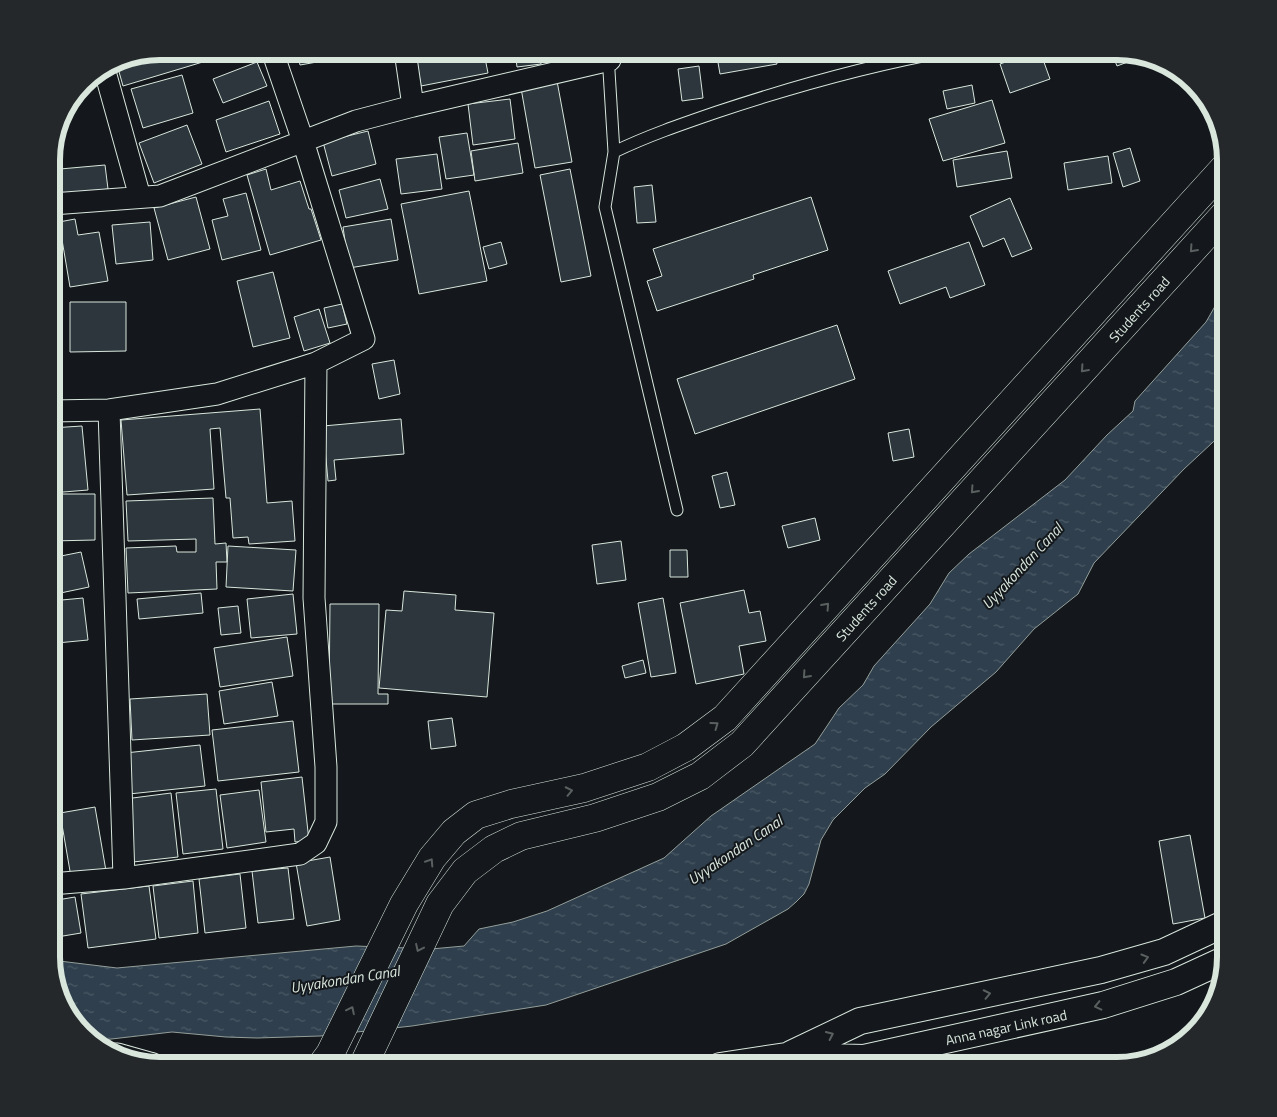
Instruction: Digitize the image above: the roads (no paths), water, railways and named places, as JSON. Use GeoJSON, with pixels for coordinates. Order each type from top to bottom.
{"type":"FeatureCollection","features":[{"type":"Feature","properties":{"kind":"main road"},"geometry":{"type":"LineString","coordinates":[[327,1057],[404,904],[432,858],[454,832],[476,815],[511,804],[584,788],[648,767],[686,747],[725,718],[1217,176]]}},
{"type":"Feature","properties":{"kind":"main road","name":"Students road"},"geometry":{"type":"LineString","coordinates":[[367,1057],[440,904],[465,871],[494,849],[521,836],[595,818],[658,797],[700,776],[742,744],[1217,223]]}},
{"type":"Feature","properties":{"kind":"street"},"geometry":{"type":"LineString","coordinates":[[60,410],[109,410],[217,394],[316,363],[364,339],[303,140],[275,60]]}},
{"type":"Feature","properties":{"kind":"street"},"geometry":{"type":"LineString","coordinates":[[406,60],[413,106]]}},
{"type":"Feature","properties":{"kind":"street"},"geometry":{"type":"LineString","coordinates":[[60,199],[160,196],[356,121],[593,60]]}},
{"type":"Feature","properties":{"kind":"street"},"geometry":{"type":"LineString","coordinates":[[106,76],[140,197]]}},
{"type":"Feature","properties":{"kind":"street"},"geometry":{"type":"LineString","coordinates":[[60,883],[124,878],[300,854],[316,842],[326,822],[326,767],[314,598],[316,363]]}},
{"type":"Feature","properties":{"kind":"street"},"geometry":{"type":"LineString","coordinates":[[109,410],[124,878]]}},
{"type":"Feature","properties":{"kind":"street"},"geometry":{"type":"LineString","coordinates":[[786,1056],[860,1021],[1101,970],[1164,952],[1217,927]]}},
{"type":"Feature","properties":{"kind":"street","name":"Anna nagar Link road"},"geometry":{"type":"LineString","coordinates":[[869,1057],[1103,1006],[1176,982],[1217,963]]}},
{"type":"Feature","properties":{"kind":"street","name":"Anna nagar Link road"},"geometry":{"type":"LineString","coordinates":[[779,1057],[795,1057]]}},
{"type":"Feature","properties":{"kind":"lane"},"geometry":{"type":"LineString","coordinates":[[609,60],[614,152],[605,207],[677,510]]}},
{"type":"Feature","properties":{"kind":"lane"},"geometry":{"type":"LineString","coordinates":[[614,152],[670,128],[770,94],[888,60]]}},
{"type":"Feature","properties":{"kind":"water","name":"Uyyakondan Canal"},"geometry":{"type":"Polygon","coordinates":[[[1217,303],[1217,438],[1184,469],[1094,563],[1078,594],[1034,629],[996,672],[931,727],[885,774],[865,788],[833,820],[821,840],[809,884],[804,894],[788,909],[726,944],[546,1005],[412,1026],[320,1036],[257,1038],[172,1032],[104,1040],[89,1028],[73,1007],[63,983],[60,961],[117,968],[356,946],[431,949],[464,946],[479,929],[513,922],[547,911],[664,858],[711,816],[815,744],[839,708],[863,685],[874,666],[930,604],[949,573],[969,554],[1065,480],[1107,435],[1133,411],[1135,401],[1206,322],[1217,303]]]}}]}
